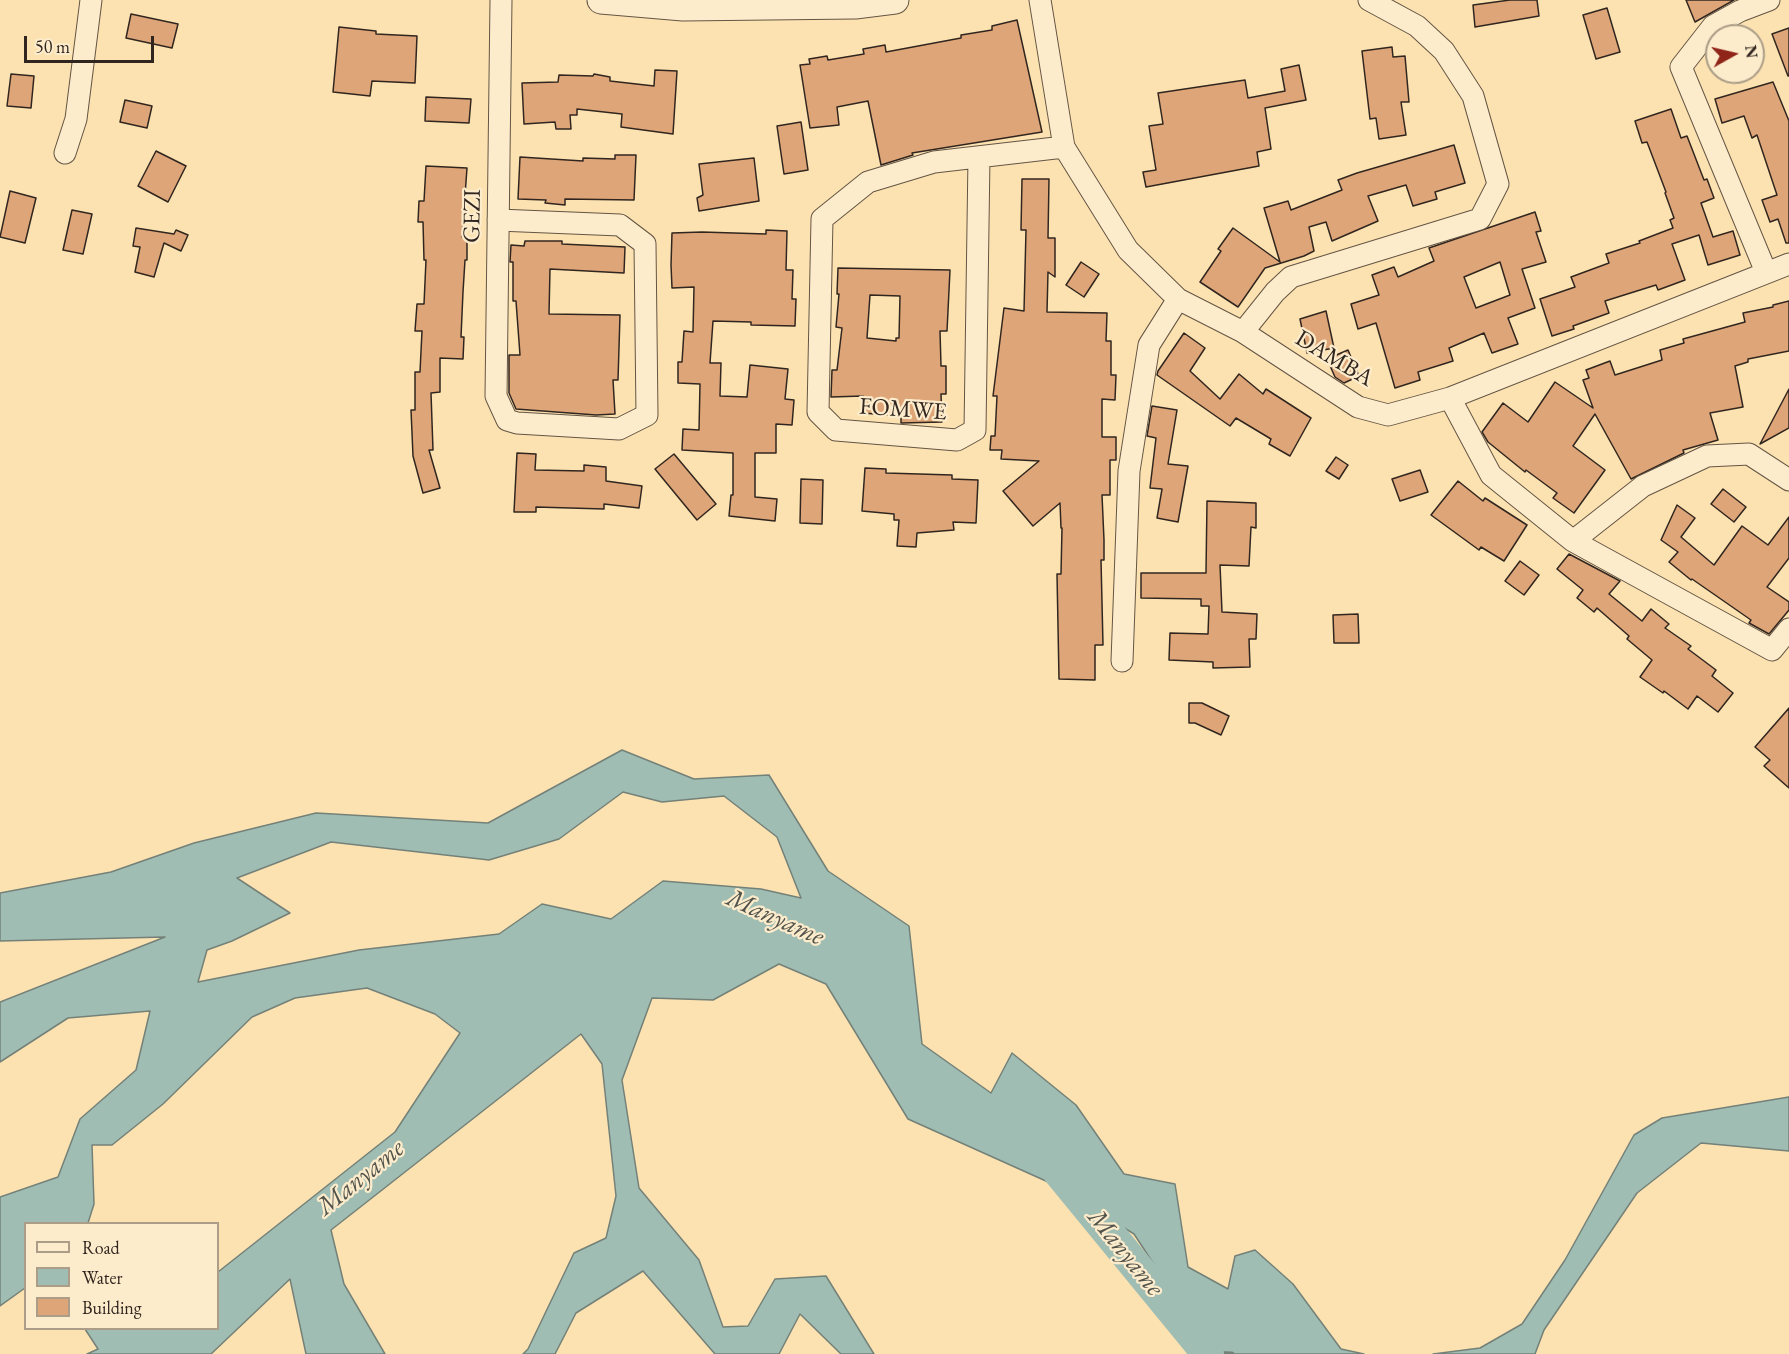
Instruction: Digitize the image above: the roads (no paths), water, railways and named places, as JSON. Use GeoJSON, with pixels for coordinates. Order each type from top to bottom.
{"type":"FeatureCollection","features":[{"type":"Feature","properties":{"kind":"street"},"geometry":{"type":"LineString","coordinates":[[65,153],[76,119],[91,0]]}},
{"type":"Feature","properties":{"kind":"street","name":"GEZI"},"geometry":{"type":"LineString","coordinates":[[498,220],[620,225],[645,244],[647,415],[620,429],[517,423],[507,420],[496,396],[498,220],[501,0]]}},
{"type":"Feature","properties":{"kind":"street"},"geometry":{"type":"LineString","coordinates":[[601,0],[683,7],[855,4],[895,0]]}},
{"type":"Feature","properties":{"kind":"street","name":"DAMBA"},"geometry":{"type":"LineString","coordinates":[[1040,0],[1064,147],[1128,250],[1178,299],[1244,332],[1358,407],[1388,415],[1450,398],[1789,264]]}},
{"type":"Feature","properties":{"kind":"street"},"geometry":{"type":"LineString","coordinates":[[1244,332],[1275,292],[1291,277],[1480,219],[1498,184],[1473,96],[1444,51],[1417,26],[1369,0]]}},
{"type":"Feature","properties":{"kind":"street"},"geometry":{"type":"LineString","coordinates":[[1766,272],[1681,67],[1713,26],[1740,11],[1769,0]]}},
{"type":"Feature","properties":{"kind":"street","name":"FOMWE"},"geometry":{"type":"LineString","coordinates":[[979,157],[975,429],[957,440],[836,430],[818,412],[822,219],[868,182],[934,162],[1064,147]]}},
{"type":"Feature","properties":{"kind":"street"},"geometry":{"type":"LineString","coordinates":[[1122,661],[1129,471],[1132,448],[1149,345],[1178,299]]}},
{"type":"Feature","properties":{"kind":"street"},"geometry":{"type":"LineString","coordinates":[[1450,398],[1491,475],[1573,541],[1772,650],[1789,629]]}},
{"type":"Feature","properties":{"kind":"street"},"geometry":{"type":"LineString","coordinates":[[1573,541],[1643,486],[1707,456],[1749,454],[1789,480]]}},
{"type":"Feature","properties":{"kind":"water"},"geometry":{"type":"Polygon","coordinates":[[[622,750],[694,779],[769,775],[828,871],[909,926],[922,1044],[991,1093],[1012,1053],[1076,1105],[1124,1174],[1175,1184],[1188,1267],[1228,1289],[1235,1256],[1255,1250],[1293,1284],[1341,1349],[1364,1354],[1213,1354],[1134,1234],[1057,1186],[908,1119],[826,984],[779,964],[713,1000],[652,998],[622,1080],[639,1188],[699,1260],[723,1327],[748,1326],[775,1279],[826,1276],[874,1354],[841,1354],[800,1314],[779,1354],[715,1354],[643,1271],[576,1313],[555,1354],[523,1354],[528,1349],[574,1253],[606,1238],[616,1196],[602,1064],[581,1034],[331,1230],[344,1284],[385,1354],[306,1354],[290,1279],[211,1354],[87,1354],[98,1349],[86,1330],[219,1330],[219,1271],[395,1132],[460,1033],[435,1014],[367,988],[295,998],[252,1017],[163,1104],[112,1145],[92,1145],[94,1204],[88,1222],[24,1222],[24,1289],[0,1306],[0,1197],[58,1177],[80,1119],[136,1070],[150,1011],[68,1018],[0,1062],[0,1002],[165,937],[0,941],[0,893],[111,872],[194,843],[316,813],[488,823],[622,750]],[[623,792],[559,839],[489,860],[331,842],[237,878],[290,913],[232,941],[207,950],[198,982],[359,950],[499,934],[542,904],[611,919],[663,881],[761,889],[801,898],[777,837],[724,796],[662,802],[623,792]]]}},
{"type":"Feature","properties":{"kind":"water"},"geometry":{"type":"Polygon","coordinates":[[[1789,1097],[1789,1151],[1701,1143],[1637,1193],[1544,1330],[1535,1354],[1433,1354],[1480,1348],[1522,1324],[1565,1260],[1634,1135],[1662,1118],[1789,1097]]]}},
{"type":"Feature","properties":{"kind":"waterway","name":"Manyame"},"geometry":{"type":"LineString","coordinates":[[1058,1171],[1208,1354]]}},
{"type":"Feature","properties":{"kind":"waterway"},"geometry":{"type":"LineString","coordinates":[[1208,1353],[1232,1354]]}}]}
